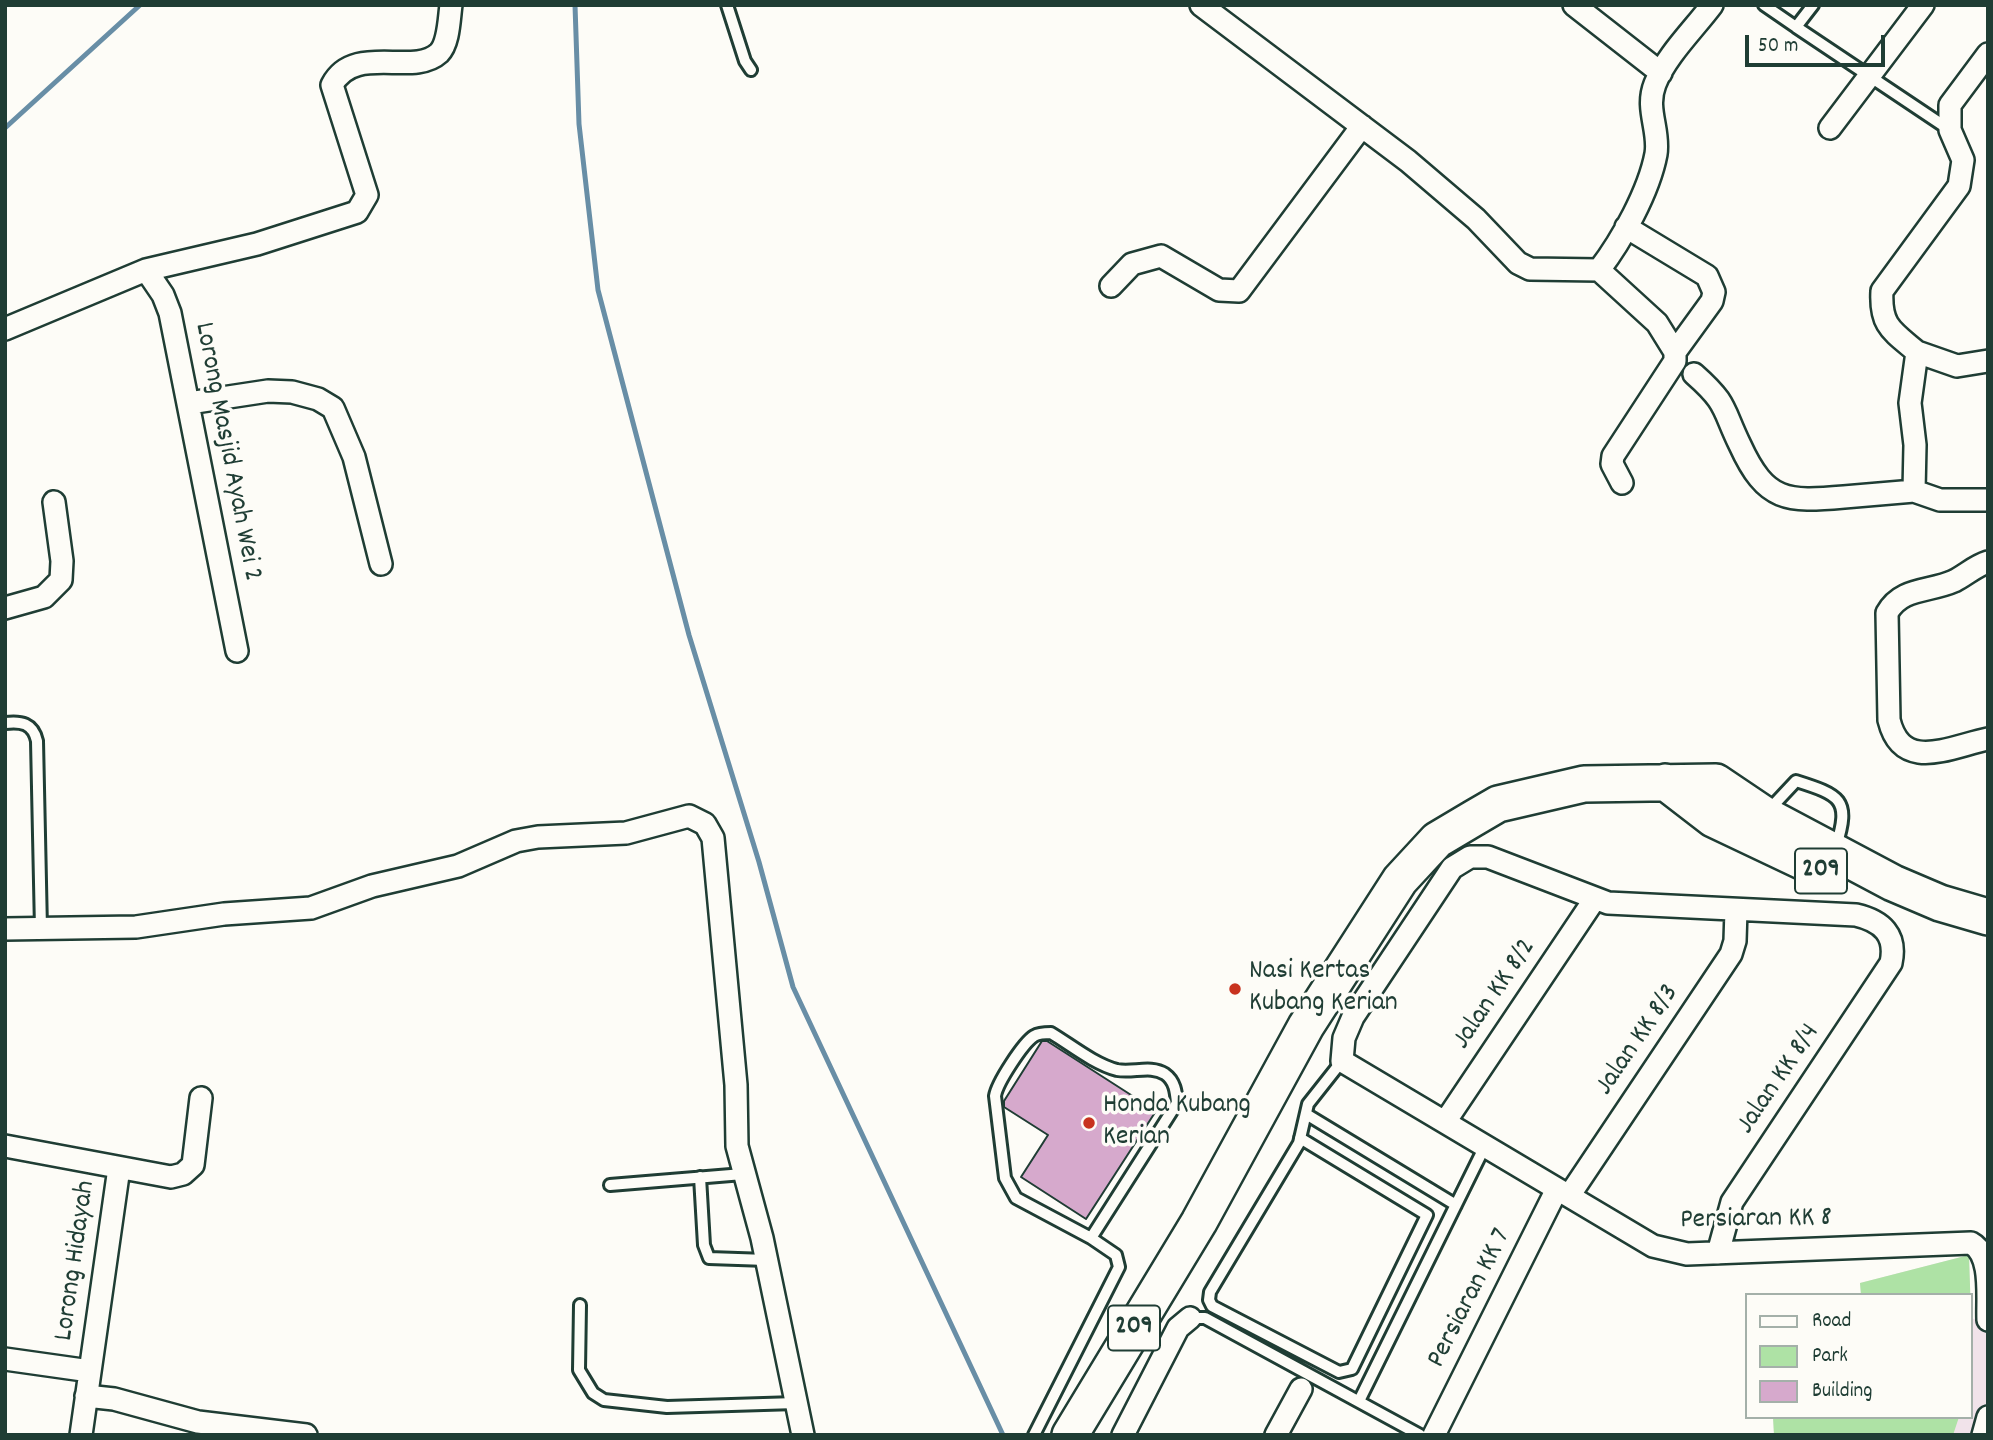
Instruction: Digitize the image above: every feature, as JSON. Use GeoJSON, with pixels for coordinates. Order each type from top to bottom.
{"type":"FeatureCollection","features":[{"type":"Feature","properties":{"kind":"main road","name":"209"},"geometry":{"type":"LineString","coordinates":[[1665,782],[1713,819],[1939,925],[1988,939]]}},
{"type":"Feature","properties":{"kind":"main road","name":"209"},"geometry":{"type":"LineString","coordinates":[[1070,1435],[1199,1222],[1306,1026],[1400,880],[1437,840],[1498,804],[1584,784],[1716,782],[1765,815],[1834,852],[1929,899],[1988,917]]}},
{"type":"Feature","properties":{"kind":"street"},"geometry":{"type":"LineString","coordinates":[[5,329],[146,270],[257,244],[358,212],[367,195],[332,85],[338,74],[352,65],[427,60],[439,54],[444,45],[451,5]]}},
{"type":"Feature","properties":{"kind":"street"},"geometry":{"type":"LineString","coordinates":[[1201,5],[1362,126],[1476,219],[1518,263],[1530,269],[1599,270],[1657,323],[1675,352],[1675,360],[1613,456],[1612,464],[1622,484]]}},
{"type":"Feature","properties":{"kind":"street"},"geometry":{"type":"LineString","coordinates":[[1574,5],[1661,73]]}},
{"type":"Feature","properties":{"kind":"street"},"geometry":{"type":"LineString","coordinates":[[1599,270],[1626,227],[1656,153],[1651,98],[1661,73],[1712,5]]}},
{"type":"Feature","properties":{"kind":"street"},"geometry":{"type":"LineString","coordinates":[[1830,128],[1923,5]]}},
{"type":"Feature","properties":{"kind":"street"},"geometry":{"type":"LineString","coordinates":[[1988,54],[1950,105],[1950,130],[1963,160],[1959,186],[1882,291],[1881,310],[1887,327],[1917,352],[1957,366],[1988,361]]}},
{"type":"Feature","properties":{"kind":"street"},"geometry":{"type":"LineString","coordinates":[[1111,286],[1132,264],[1161,256],[1219,290],[1239,291],[1362,126]]}},
{"type":"Feature","properties":{"kind":"street"},"geometry":{"type":"LineString","coordinates":[[1626,227],[1707,276],[1712,284],[1712,301],[1675,352]]}},
{"type":"Feature","properties":{"kind":"street","name":"Lorong Masjid Ayah Wei 2"},"geometry":{"type":"LineString","coordinates":[[146,270],[163,295],[170,313],[237,651]]}},
{"type":"Feature","properties":{"kind":"street"},"geometry":{"type":"LineString","coordinates":[[1914,491],[1915,445],[1910,403],[1917,352]]}},
{"type":"Feature","properties":{"kind":"street"},"geometry":{"type":"LineString","coordinates":[[1694,374],[1719,397],[1748,461],[1762,481],[1779,494],[1799,501],[1914,491],[1940,500],[1988,500]]}},
{"type":"Feature","properties":{"kind":"street"},"geometry":{"type":"LineString","coordinates":[[189,403],[268,391],[292,392],[318,399],[333,408],[354,457],[381,564]]}},
{"type":"Feature","properties":{"kind":"street"},"geometry":{"type":"LineString","coordinates":[[5,608],[44,597],[61,580],[62,561],[54,502]]}},
{"type":"Feature","properties":{"kind":"street"},"geometry":{"type":"LineString","coordinates":[[1988,562],[1952,582],[1908,593],[1893,602],[1887,613],[1889,720],[1894,738],[1903,749],[1920,754],[1988,739]]}},
{"type":"Feature","properties":{"kind":"street"},"geometry":{"type":"LineString","coordinates":[[5,929],[136,927],[224,914],[311,908],[372,886],[458,866],[516,841],[538,837],[626,833],[689,816],[705,824],[713,838],[736,1085],[737,1146],[767,1260],[803,1435]]}},
{"type":"Feature","properties":{"kind":"street"},"geometry":{"type":"LineString","coordinates":[[1342,1061],[1344,1038],[1353,1017],[1452,868],[1471,857],[1488,857],[1594,900],[1621,905],[1736,910]]}},
{"type":"Feature","properties":{"kind":"street","name":"Jalan KK 8/2"},"geometry":{"type":"LineString","coordinates":[[1445,1122],[1594,900]]}},
{"type":"Feature","properties":{"kind":"street","name":"Jalan KK 8/4"},"geometry":{"type":"LineString","coordinates":[[1718,1254],[1732,1202],[1891,963],[1893,940],[1879,923],[1856,915],[1736,910]]}},
{"type":"Feature","properties":{"kind":"street","name":"Jalan KK 8/3"},"geometry":{"type":"LineString","coordinates":[[1563,1192],[1731,954],[1735,941],[1736,910]]}},
{"type":"Feature","properties":{"kind":"street","name":"Persiaran KK 8"},"geometry":{"type":"LineString","coordinates":[[1342,1061],[1653,1245],[1686,1254],[1718,1254],[1971,1243],[1978,1247],[1985,1261],[1988,1320]]}},
{"type":"Feature","properties":{"kind":"street"},"geometry":{"type":"LineString","coordinates":[[118,1168],[171,1177],[183,1174],[193,1165],[197,1151],[201,1098]]}},
{"type":"Feature","properties":{"kind":"street","name":"Lorong Hidayah"},"geometry":{"type":"LineString","coordinates":[[5,1146],[118,1168],[81,1435]]}},
{"type":"Feature","properties":{"kind":"street","name":"Persiaran KK 7"},"geometry":{"type":"LineString","coordinates":[[1434,1435],[1563,1192]]}},
{"type":"Feature","properties":{"kind":"street"},"geometry":{"type":"LineString","coordinates":[[1122,1435],[1178,1328],[1190,1318]]}},
{"type":"Feature","properties":{"kind":"street"},"geometry":{"type":"LineString","coordinates":[[5,1359],[90,1371]]}},
{"type":"Feature","properties":{"kind":"street"},"geometry":{"type":"LineString","coordinates":[[1276,1435],[1301,1389]]}},
{"type":"Feature","properties":{"kind":"street"},"geometry":{"type":"LineString","coordinates":[[86,1396],[114,1399],[198,1423],[306,1435]]}},
{"type":"Feature","properties":{"kind":"lane"},"geometry":{"type":"LineString","coordinates":[[727,5],[751,70]]}},
{"type":"Feature","properties":{"kind":"lane"},"geometry":{"type":"LineString","coordinates":[[1765,5],[1950,130]]}},
{"type":"Feature","properties":{"kind":"lane"},"geometry":{"type":"LineString","coordinates":[[1796,27],[1813,5]]}},
{"type":"Feature","properties":{"kind":"lane"},"geometry":{"type":"LineString","coordinates":[[5,723],[23,723],[30,727],[37,741],[41,929]]}},
{"type":"Feature","properties":{"kind":"lane"},"geometry":{"type":"LineString","coordinates":[[1765,815],[1796,782],[1826,790],[1842,806],[1844,814],[1834,852]]}},
{"type":"Feature","properties":{"kind":"lane"},"geometry":{"type":"LineString","coordinates":[[1034,1435],[1119,1267],[1116,1255],[1091,1238],[1016,1198],[1005,1178],[995,1096],[997,1086],[1033,1037],[1042,1033],[1051,1033],[1115,1069],[1153,1069],[1164,1073],[1172,1080],[1175,1091],[1177,1103],[1091,1238]]}},
{"type":"Feature","properties":{"kind":"lane"},"geometry":{"type":"LineString","coordinates":[[1300,1138],[1427,1215],[1352,1369],[1346,1373],[1213,1306],[1209,1300],[1210,1292],[1300,1138],[1308,1104],[1342,1061]]}},
{"type":"Feature","properties":{"kind":"lane"},"geometry":{"type":"LineString","coordinates":[[1306,1114],[1456,1205]]}},
{"type":"Feature","properties":{"kind":"lane"},"geometry":{"type":"LineString","coordinates":[[1359,1401],[1485,1146]]}},
{"type":"Feature","properties":{"kind":"lane"},"geometry":{"type":"LineString","coordinates":[[610,1185],[743,1174]]}},
{"type":"Feature","properties":{"kind":"lane"},"geometry":{"type":"LineString","coordinates":[[700,1177],[704,1245],[709,1258],[767,1260]]}},
{"type":"Feature","properties":{"kind":"lane"},"geometry":{"type":"LineString","coordinates":[[580,1305],[579,1370],[593,1393],[604,1400],[667,1407],[796,1402]]}},
{"type":"Feature","properties":{"kind":"lane"},"geometry":{"type":"LineString","coordinates":[[1190,1318],[1205,1318],[1420,1435]]}},
{"type":"Feature","properties":{"kind":"shaded area"},"geometry":{"type":"Polygon","coordinates":[[[1969,1255],[1970,1293],[1861,1293],[1860,1283],[1969,1255]]]}},
{"type":"Feature","properties":{"kind":"shaded area"},"geometry":{"type":"Polygon","coordinates":[[[1988,1318],[1988,1435],[1774,1435],[1773,1419],[1972,1419],[1972,1319],[1988,1318]]]}},
{"type":"Feature","properties":{"kind":"green space"},"geometry":{"type":"Polygon","coordinates":[[[1969,1255],[1970,1293],[1861,1293],[1860,1283],[1969,1255]]]}},
{"type":"Feature","properties":{"kind":"green space"},"geometry":{"type":"Polygon","coordinates":[[[1773,1419],[1958,1419],[1953,1435],[1774,1435],[1773,1419]]]}},
{"type":"Feature","properties":{"kind":"building","name":"Honda Kubang Kerian"},"geometry":{"type":"Polygon","coordinates":[[[1042,1041],[1047,1041],[1156,1111],[1086,1219],[1021,1177],[1048,1135],[1004,1107],[1004,1101],[1042,1041]]]}},
{"type":"Feature","properties":{"kind":"waterway"},"geometry":{"type":"LineString","coordinates":[[5,128],[140,5]]}},
{"type":"Feature","properties":{"kind":"waterway"},"geometry":{"type":"LineString","coordinates":[[575,5],[579,124],[598,290],[689,635],[759,862],[793,987],[1003,1435]]}},
{"type":"Feature","properties":{"kind":"place","name":"Nasi Kertas Kubang Kerian"},"geometry":{"type":"Point","coordinates":[1235,989]}},
{"type":"Feature","properties":{"kind":"place","name":"Honda Kubang Kerian"},"geometry":{"type":"Point","coordinates":[1089,1123]}}]}
